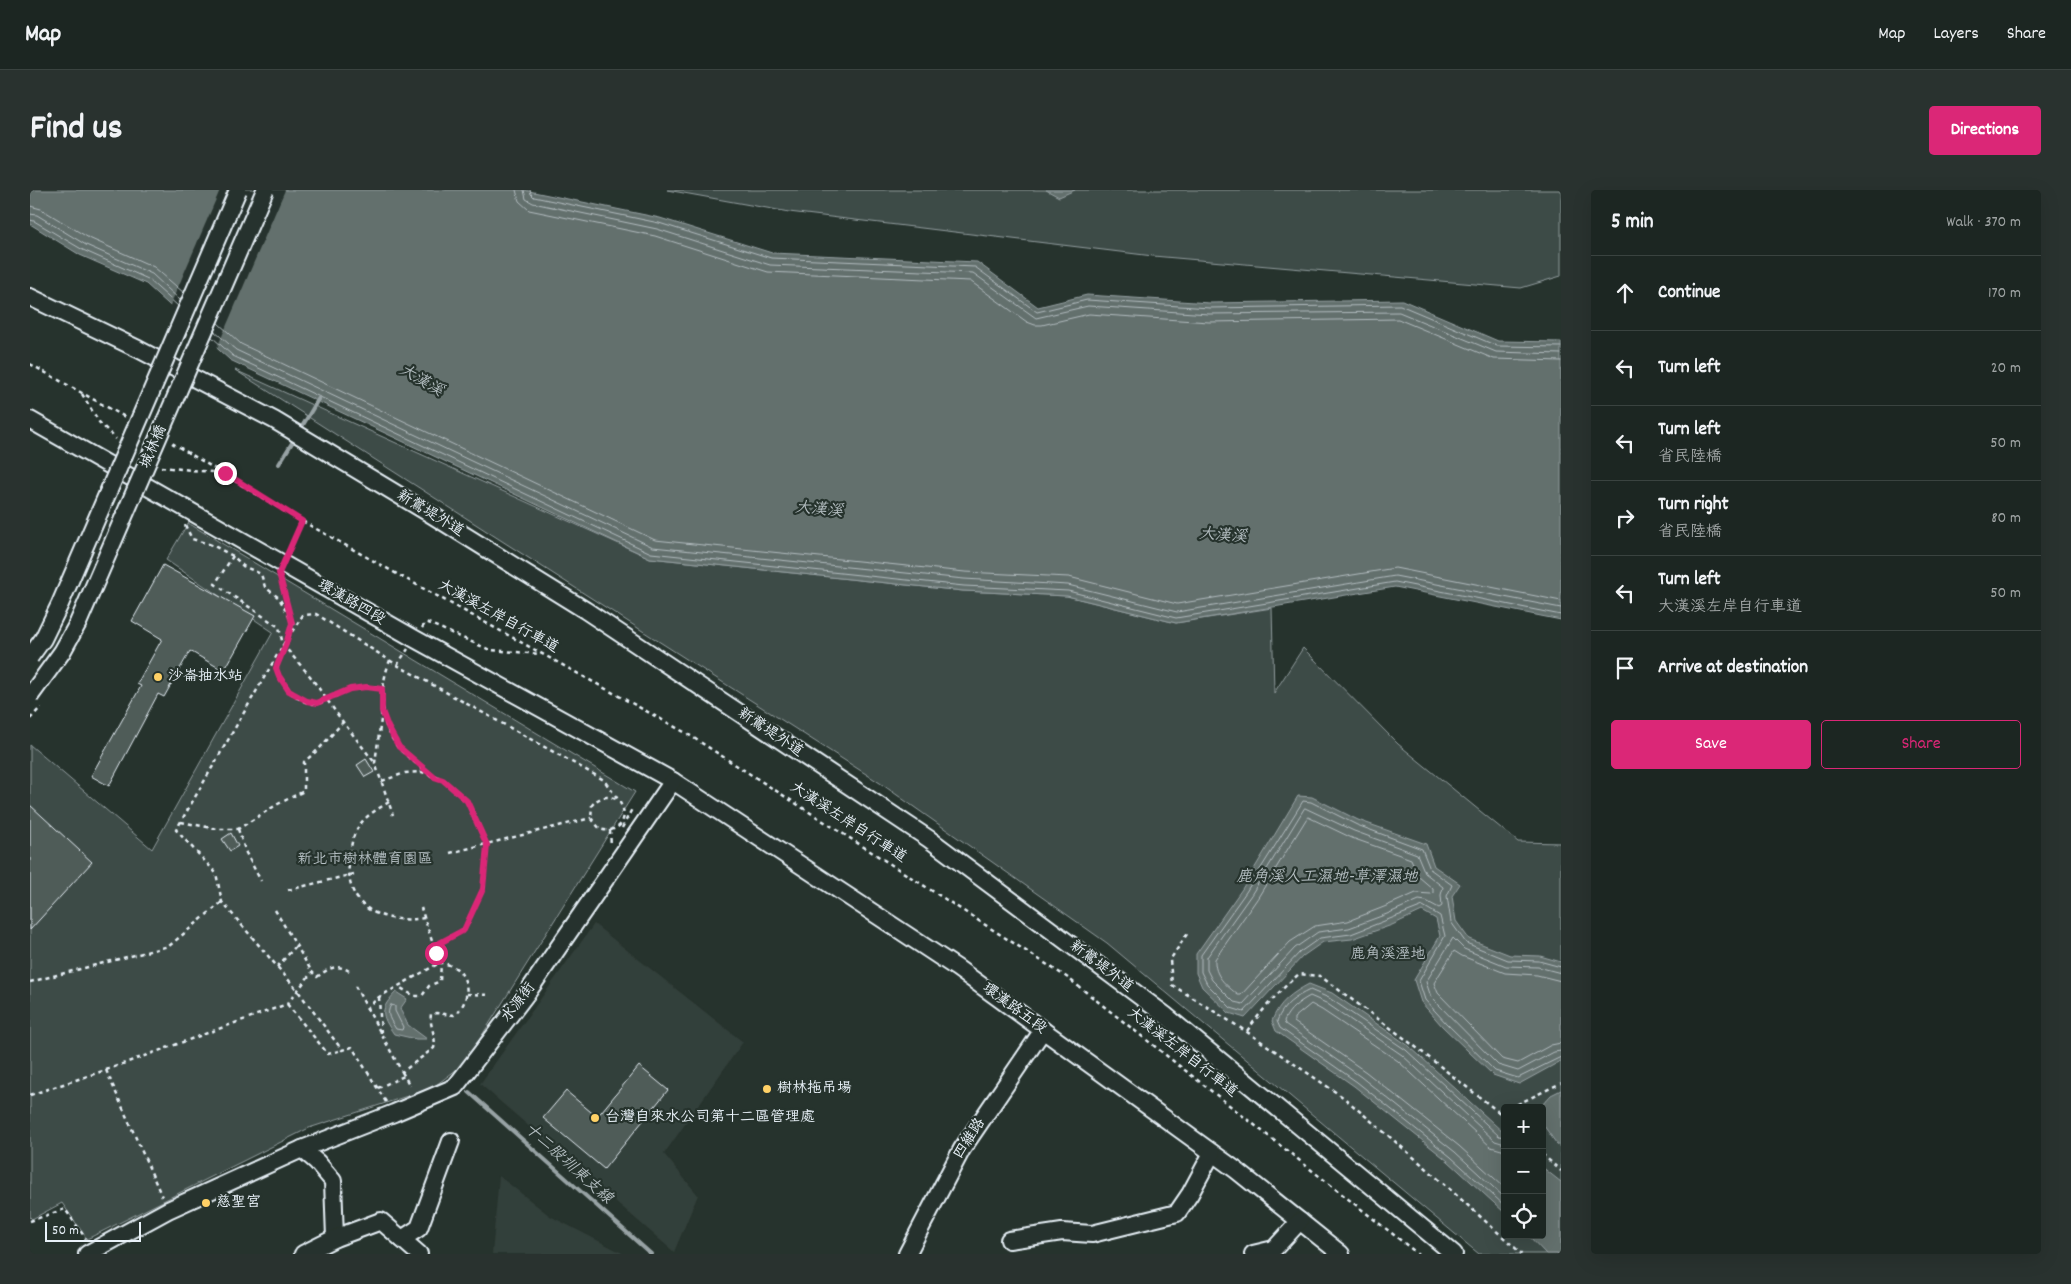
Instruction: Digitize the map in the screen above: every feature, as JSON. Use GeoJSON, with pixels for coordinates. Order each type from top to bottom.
{"type":"FeatureCollection","features":[{"type":"Feature","properties":{"kind":"street","name":"城林橋"},"geometry":{"type":"LineString","coordinates":[[30,656],[43,639],[60,604],[238,190]]}},
{"type":"Feature","properties":{"kind":"street","name":"城林橋"},"geometry":{"type":"LineString","coordinates":[[30,696],[62,652],[78,623],[265,190]]}},
{"type":"Feature","properties":{"kind":"street","name":"新鶯堤外道"},"geometry":{"type":"LineString","coordinates":[[30,297],[138,349],[274,420],[314,444],[585,610],[929,839],[1165,1015],[1454,1254]]}},
{"type":"Feature","properties":{"kind":"street","name":"環漢路四段"},"geometry":{"type":"LineString","coordinates":[[30,420],[415,639],[673,781]]}},
{"type":"Feature","properties":{"kind":"street","name":"環漢路五段"},"geometry":{"type":"LineString","coordinates":[[673,781],[957,968],[1212,1153],[1341,1254]]}},
{"type":"Feature","properties":{"kind":"street","name":"水源街"},"geometry":{"type":"LineString","coordinates":[[90,1252],[168,1210],[302,1149],[455,1087],[527,993],[673,781]]}},
{"type":"Feature","properties":{"kind":"street","name":"四維路"},"geometry":{"type":"LineString","coordinates":[[907,1254],[962,1149],[1043,1030]]}},
{"type":"Feature","properties":{"kind":"street"},"geometry":{"type":"LineString","coordinates":[[402,1239],[419,1228],[450,1141]]}},
{"type":"Feature","properties":{"kind":"street"},"geometry":{"type":"LineString","coordinates":[[302,1149],[317,1162],[333,1181],[335,1238]]}},
{"type":"Feature","properties":{"kind":"street"},"geometry":{"type":"LineString","coordinates":[[1009,1240],[1062,1232],[1092,1234],[1177,1212],[1190,1194],[1212,1153]]}},
{"type":"Feature","properties":{"kind":"street"},"geometry":{"type":"LineString","coordinates":[[310,1253],[335,1238],[381,1221],[419,1254]]}},
{"type":"Feature","properties":{"kind":"street"},"geometry":{"type":"LineString","coordinates":[[1253,1254],[1274,1248],[1300,1221]]}},
{"type":"Feature","properties":{"kind":"path"},"geometry":{"type":"LineString","coordinates":[[30,364],[125,417]]}},
{"type":"Feature","properties":{"kind":"path","name":"大漢溪左岸自行車道"},"geometry":{"type":"LineString","coordinates":[[172,443],[225,473],[302,521],[686,733],[1068,978],[1418,1254]]}},
{"type":"Feature","properties":{"kind":"path"},"geometry":{"type":"LineString","coordinates":[[185,509],[184,522],[192,538],[212,545],[233,556],[243,566],[260,574],[265,587],[279,598],[295,627]]}},
{"type":"Feature","properties":{"kind":"path"},"geometry":{"type":"LineString","coordinates":[[302,521],[279,573],[292,623],[276,668],[279,676],[289,691],[307,701],[317,703],[350,689],[366,687],[382,689]]}},
{"type":"Feature","properties":{"kind":"path"},"geometry":{"type":"LineString","coordinates":[[233,556],[215,584],[279,627],[283,645],[310,676],[342,722],[375,763],[393,814]]}},
{"type":"Feature","properties":{"kind":"path"},"geometry":{"type":"LineString","coordinates":[[342,1050],[298,990],[222,902],[216,873],[176,830],[283,645],[303,615],[316,614],[397,665],[604,780],[616,799],[621,803],[624,814],[620,825],[610,830],[600,829],[591,818],[590,811],[596,801],[605,796],[616,799]]}},
{"type":"Feature","properties":{"kind":"path"},"geometry":{"type":"LineString","coordinates":[[397,665],[426,622],[490,650],[544,654]]}},
{"type":"Feature","properties":{"kind":"path"},"geometry":{"type":"LineString","coordinates":[[375,763],[382,711],[384,675],[390,660]]}},
{"type":"Feature","properties":{"kind":"path"},"geometry":{"type":"LineString","coordinates":[[30,719],[46,701]]}},
{"type":"Feature","properties":{"kind":"path"},"geometry":{"type":"LineString","coordinates":[[382,711],[399,747],[434,777]]}},
{"type":"Feature","properties":{"kind":"path"},"geometry":{"type":"LineString","coordinates":[[181,822],[218,829],[238,829],[278,804],[304,791],[304,762],[319,749],[342,722]]}},
{"type":"Feature","properties":{"kind":"path"},"geometry":{"type":"LineString","coordinates":[[382,780],[404,773],[422,772],[443,780],[467,801],[487,845],[483,889],[464,930],[434,946]]}},
{"type":"Feature","properties":{"kind":"path"},"geometry":{"type":"LineString","coordinates":[[389,802],[370,814],[359,826],[352,841],[348,876],[355,894],[367,909],[387,918],[408,921],[425,918]]}},
{"type":"Feature","properties":{"kind":"path"},"geometry":{"type":"LineString","coordinates":[[450,853],[591,818]]}},
{"type":"Feature","properties":{"kind":"path"},"geometry":{"type":"LineString","coordinates":[[238,829],[246,853],[261,881]]}},
{"type":"Feature","properties":{"kind":"path"},"geometry":{"type":"LineString","coordinates":[[610,830],[611,848]]}},
{"type":"Feature","properties":{"kind":"path"},"geometry":{"type":"LineString","coordinates":[[288,890],[354,874]]}},
{"type":"Feature","properties":{"kind":"path"},"geometry":{"type":"LineString","coordinates":[[30,982],[169,946],[222,902]]}},
{"type":"Feature","properties":{"kind":"path"},"geometry":{"type":"LineString","coordinates":[[399,987],[414,996],[422,996],[429,986],[440,981],[441,962],[421,908]]}},
{"type":"Feature","properties":{"kind":"path"},"geometry":{"type":"LineString","coordinates":[[275,910],[312,972],[317,977],[330,967],[342,967],[348,972]]}},
{"type":"Feature","properties":{"kind":"path"},"geometry":{"type":"LineString","coordinates":[[1187,934],[1170,960],[1172,985],[1247,1032],[1343,1097],[1426,1167],[1522,1254]]}},
{"type":"Feature","properties":{"kind":"path"},"geometry":{"type":"LineString","coordinates":[[277,967],[296,946]]}},
{"type":"Feature","properties":{"kind":"path"},"geometry":{"type":"LineString","coordinates":[[366,1008],[379,997],[441,962]]}},
{"type":"Feature","properties":{"kind":"path"},"geometry":{"type":"LineString","coordinates":[[402,1072],[434,1048],[436,1043],[430,1021],[431,1014],[436,1012],[454,1015],[462,1009],[467,994],[463,975],[455,967],[441,962]]}},
{"type":"Feature","properties":{"kind":"path"},"geometry":{"type":"LineString","coordinates":[[30,1095],[106,1070],[287,1004],[312,972]]}},
{"type":"Feature","properties":{"kind":"path"},"geometry":{"type":"LineString","coordinates":[[1247,1032],[1257,1017],[1299,974],[1320,976],[1500,1112]]}},
{"type":"Feature","properties":{"kind":"path"},"geometry":{"type":"LineString","coordinates":[[355,986],[410,1086]]}},
{"type":"Feature","properties":{"kind":"path"},"geometry":{"type":"LineString","coordinates":[[467,994],[490,995]]}},
{"type":"Feature","properties":{"kind":"path"},"geometry":{"type":"LineString","coordinates":[[379,997],[381,1035]]}},
{"type":"Feature","properties":{"kind":"path"},"geometry":{"type":"LineString","coordinates":[[287,1004],[328,1054],[352,1047],[394,1113]]}},
{"type":"Feature","properties":{"kind":"path"},"geometry":{"type":"LineString","coordinates":[[106,1070],[168,1210]]}},
{"type":"Feature","properties":{"kind":"path"},"geometry":{"type":"LineString","coordinates":[[378,1088],[404,1076]]}},
{"type":"Feature","properties":{"kind":"path"},"geometry":{"type":"LineString","coordinates":[[1518,1104],[1561,1083]]}},
{"type":"Feature","properties":{"kind":"path"},"geometry":{"type":"LineString","coordinates":[[1546,1158],[1561,1171]]}},
{"type":"Feature","properties":{"kind":"path"},"geometry":{"type":"LineString","coordinates":[[30,1221],[65,1209],[90,1252]]}},
{"type":"Feature","properties":{"kind":"shaded area"},"geometry":{"type":"Polygon","coordinates":[[[594,924],[743,1042],[664,1154],[698,1195],[674,1252],[480,1084],[594,924]]]}},
{"type":"Feature","properties":{"kind":"shaded area"},"geometry":{"type":"Polygon","coordinates":[[[499,1176],[550,1216],[624,1254],[492,1254],[499,1176]]]}},
{"type":"Feature","properties":{"kind":"green space"},"geometry":{"type":"Polygon","coordinates":[[[667,190],[1561,190],[1561,276],[1521,288],[1153,256],[789,212],[667,190]]]}},
{"type":"Feature","properties":{"kind":"green space","name":"鹿角溪溼地"},"geometry":{"type":"Polygon","coordinates":[[[235,370],[650,558],[963,591],[1067,596],[1176,623],[1272,608],[1274,693],[1303,648],[1398,744],[1518,842],[1561,843],[1561,1254],[1479,1254],[1107,943],[880,783],[235,370]]]}},
{"type":"Feature","properties":{"kind":"green space","name":"新北市樹林體育園區"},"geometry":{"type":"Polygon","coordinates":[[[188,523],[635,792],[464,1064],[432,1088],[309,1128],[87,1239],[62,1203],[32,1219],[30,1217],[30,745],[152,849],[273,632],[166,560],[188,523]]]}},
{"type":"Feature","properties":{"kind":"water","name":"大漢溪"},"geometry":{"type":"Polygon","coordinates":[[[30,190],[524,190],[660,218],[772,253],[977,262],[1038,307],[1087,295],[1210,303],[1402,300],[1498,341],[1561,342],[1561,620],[1395,587],[1176,623],[1067,596],[963,591],[650,558],[230,360],[146,284],[80,255],[30,224],[30,190]]]}},
{"type":"Feature","properties":{"kind":"water"},"geometry":{"type":"Polygon","coordinates":[[[1046,190],[1075,190],[1059,197],[1046,190]]]}},
{"type":"Feature","properties":{"kind":"water","name":"鹿角溪人工濕地-草澤濕地"},"geometry":{"type":"Polygon","coordinates":[[[1298,796],[1312,797],[1358,820],[1426,844],[1434,866],[1460,884],[1452,896],[1456,921],[1469,939],[1510,955],[1540,956],[1561,962],[1561,1061],[1519,1084],[1493,1075],[1442,1026],[1421,1002],[1414,980],[1440,936],[1436,919],[1422,911],[1392,925],[1352,939],[1323,942],[1303,956],[1245,1018],[1229,1013],[1202,987],[1196,973],[1196,954],[1242,889],[1298,796]]]}},
{"type":"Feature","properties":{"kind":"water"},"geometry":{"type":"Polygon","coordinates":[[[1309,984],[1332,993],[1409,1046],[1501,1130],[1501,1209],[1448,1161],[1354,1086],[1276,1031],[1272,1021],[1278,1008],[1297,991],[1309,984]]]}},
{"type":"Feature","properties":{"kind":"water"},"geometry":{"type":"Polygon","coordinates":[[[396,992],[407,999],[400,1009],[408,1025],[427,1039],[416,1039],[394,1034],[389,1027],[384,1016],[385,1007],[396,992]]]}},
{"type":"Feature","properties":{"kind":"water"},"geometry":{"type":"Polygon","coordinates":[[[1561,1090],[1561,1147],[1546,1129],[1546,1104],[1543,1104],[1551,1095],[1561,1090]]]}},
{"type":"Feature","properties":{"kind":"water"},"geometry":{"type":"Polygon","coordinates":[[[1546,1170],[1561,1182],[1561,1254],[1546,1254],[1532,1239],[1546,1239],[1546,1170]]]}},
{"type":"Feature","properties":{"kind":"pier"},"geometry":{"type":"Polygon","coordinates":[[[220,190],[285,190],[216,350],[169,308],[220,190]]]}},
{"type":"Feature","properties":{"kind":"building","name":"沙崙抽水站"},"geometry":{"type":"Polygon","coordinates":[[[163,565],[255,616],[224,671],[190,651],[164,697],[158,694],[109,786],[91,776],[141,686],[137,684],[162,639],[132,621],[163,565]]]}},
{"type":"Feature","properties":{"kind":"building"},"geometry":{"type":"Polygon","coordinates":[[[366,759],[374,772],[365,777],[357,765],[366,759]]]}},
{"type":"Feature","properties":{"kind":"building"},"geometry":{"type":"Polygon","coordinates":[[[30,805],[92,862],[30,930],[30,805]]]}},
{"type":"Feature","properties":{"kind":"building"},"geometry":{"type":"Polygon","coordinates":[[[231,833],[238,846],[230,851],[222,839],[231,833]]]}},
{"type":"Feature","properties":{"kind":"building","name":"台灣自來水公司第十二區管理處"},"geometry":{"type":"Polygon","coordinates":[[[639,1066],[668,1090],[604,1169],[543,1118],[566,1091],[597,1117],[639,1066]]]}},
{"type":"Feature","properties":{"kind":"waterway"},"geometry":{"type":"LineString","coordinates":[[300,430],[319,398]]}},
{"type":"Feature","properties":{"kind":"waterway"},"geometry":{"type":"LineString","coordinates":[[279,464],[295,438]]}},
{"type":"Feature","properties":{"kind":"waterway","name":"十二股圳東支線"},"geometry":{"type":"LineString","coordinates":[[469,1092],[651,1254]]}},
{"type":"Feature","properties":{"kind":"place","name":"沙崙抽水站"},"geometry":{"type":"Point","coordinates":[158,677]}},
{"type":"Feature","properties":{"kind":"place","name":"樹林拖吊場"},"geometry":{"type":"Point","coordinates":[767,1089]}},
{"type":"Feature","properties":{"kind":"place","name":"台灣自來水公司第十二區管理處"},"geometry":{"type":"Point","coordinates":[595,1118]}},
{"type":"Feature","properties":{"kind":"place","name":"慈聖宮"},"geometry":{"type":"Point","coordinates":[206,1203]}},
{"type":"Feature","properties":{"kind":"route"},"geometry":{"type":"LineString","coordinates":[[225,473],[302,521],[279,573],[284,586],[292,623],[276,668],[289,691],[307,701],[317,703],[350,689],[366,687],[382,689],[382,711],[399,747],[434,777],[443,780],[467,801],[487,845],[483,889],[464,930],[434,946],[436,953]]}}]}
